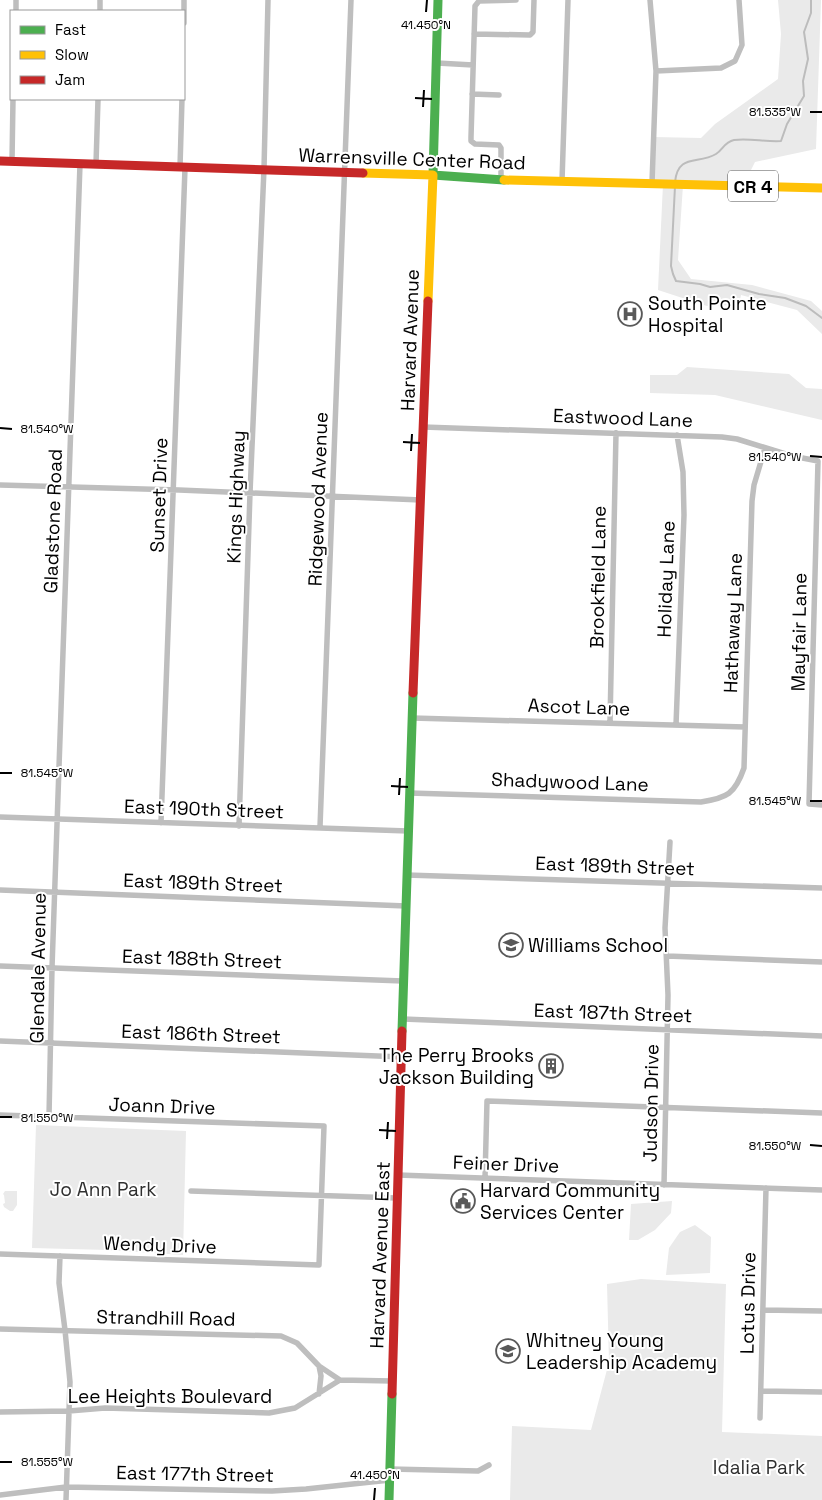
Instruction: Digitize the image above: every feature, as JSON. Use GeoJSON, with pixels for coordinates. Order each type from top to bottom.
{"type":"FeatureCollection","features":[{"type":"Feature","properties":{"kind":"main road","name":"Harvard Avenue"},"geometry":{"type":"LineString","coordinates":[[408,831],[438,0]]}},
{"type":"Feature","properties":{"kind":"main road","name":"Warrensville Center Road"},"geometry":{"type":"LineString","coordinates":[[0,161],[433,175],[500,179],[822,188]]}},
{"type":"Feature","properties":{"kind":"main road","name":"Harvard Avenue East"},"geometry":{"type":"LineString","coordinates":[[389,1500],[408,831]]}},
{"type":"Feature","properties":{"kind":"street","name":"Kings Highway"},"geometry":{"type":"LineString","coordinates":[[239,826],[250,493],[264,169],[268,0]]}},
{"type":"Feature","properties":{"kind":"street","name":"Ridgewood Avenue"},"geometry":{"type":"LineString","coordinates":[[320,827],[351,0]]}},
{"type":"Feature","properties":{"kind":"street"},"geometry":{"type":"LineString","coordinates":[[500,179],[501,148],[499,145],[475,144],[471,141],[476,3],[479,1],[516,0]]}},
{"type":"Feature","properties":{"kind":"street"},"geometry":{"type":"LineString","coordinates":[[474,34],[530,35],[533,32],[534,0]]}},
{"type":"Feature","properties":{"kind":"street"},"geometry":{"type":"LineString","coordinates":[[562,181],[568,0]]}},
{"type":"Feature","properties":{"kind":"street"},"geometry":{"type":"LineString","coordinates":[[650,0],[656,71],[652,183]]}},
{"type":"Feature","properties":{"kind":"street"},"geometry":{"type":"LineString","coordinates":[[656,71],[721,68],[735,61],[742,45],[739,0]]}},
{"type":"Feature","properties":{"kind":"street"},"geometry":{"type":"LineString","coordinates":[[437,64],[473,65]]}},
{"type":"Feature","properties":{"kind":"street"},"geometry":{"type":"LineString","coordinates":[[472,94],[499,95]]}},
{"type":"Feature","properties":{"kind":"street"},"geometry":{"type":"LineString","coordinates":[[12,162],[13,100]]}},
{"type":"Feature","properties":{"kind":"street"},"geometry":{"type":"LineString","coordinates":[[96,164],[98,100]]}},
{"type":"Feature","properties":{"kind":"street","name":"Sunset Drive"},"geometry":{"type":"LineString","coordinates":[[161,823],[174,490],[183,168],[182,100]]}},
{"type":"Feature","properties":{"kind":"street","name":"Gladstone Road"},"geometry":{"type":"LineString","coordinates":[[57,819],[80,164]]}},
{"type":"Feature","properties":{"kind":"street","name":"Eastwood Lane"},"geometry":{"type":"LineString","coordinates":[[423,427],[677,435],[737,439],[792,456],[818,460]]}},
{"type":"Feature","properties":{"kind":"street","name":"Brookfield Lane"},"geometry":{"type":"LineString","coordinates":[[610,722],[616,433]]}},
{"type":"Feature","properties":{"kind":"street","name":"Holiday Lane"},"geometry":{"type":"LineString","coordinates":[[676,725],[684,515],[683,472],[677,435]]}},
{"type":"Feature","properties":{"kind":"street","name":"Hathaway Lane"},"geometry":{"type":"LineString","coordinates":[[729,795],[739,782],[744,768],[752,501],[754,485],[765,448]]}},
{"type":"Feature","properties":{"kind":"street","name":"Mayfair Lane"},"geometry":{"type":"LineString","coordinates":[[818,460],[809,804],[822,805]]}},
{"type":"Feature","properties":{"kind":"street"},"geometry":{"type":"LineString","coordinates":[[0,485],[420,500]]}},
{"type":"Feature","properties":{"kind":"street","name":"Ascot Lane"},"geometry":{"type":"LineString","coordinates":[[412,718],[745,727]]}},
{"type":"Feature","properties":{"kind":"street","name":"Shadywood Lane"},"geometry":{"type":"LineString","coordinates":[[409,792],[701,802],[729,795]]}},
{"type":"Feature","properties":{"kind":"street","name":"East 190th Street"},"geometry":{"type":"LineString","coordinates":[[0,817],[408,831]]}},
{"type":"Feature","properties":{"kind":"street","name":"Glendale Avenue"},"geometry":{"type":"LineString","coordinates":[[49,1117],[57,819]]}},
{"type":"Feature","properties":{"kind":"street","name":"Judson Drive"},"geometry":{"type":"LineString","coordinates":[[664,1185],[668,956],[665,928],[670,842]]}},
{"type":"Feature","properties":{"kind":"street","name":"East 189th Street"},"geometry":{"type":"LineString","coordinates":[[406,875],[822,888]]}},
{"type":"Feature","properties":{"kind":"street","name":"East 189th Street"},"geometry":{"type":"LineString","coordinates":[[0,890],[406,906]]}},
{"type":"Feature","properties":{"kind":"street"},"geometry":{"type":"LineString","coordinates":[[668,956],[822,962]]}},
{"type":"Feature","properties":{"kind":"street","name":"East 188th Street"},"geometry":{"type":"LineString","coordinates":[[0,966],[403,982]]}},
{"type":"Feature","properties":{"kind":"street","name":"East 187th Street"},"geometry":{"type":"LineString","coordinates":[[403,1020],[822,1036]]}},
{"type":"Feature","properties":{"kind":"street","name":"East 186th Street"},"geometry":{"type":"LineString","coordinates":[[0,1041],[402,1057]]}},
{"type":"Feature","properties":{"kind":"street"},"geometry":{"type":"LineString","coordinates":[[485,1178],[487,1101],[822,1113]]}},
{"type":"Feature","properties":{"kind":"street","name":"Joann Drive"},"geometry":{"type":"LineString","coordinates":[[0,1115],[324,1126],[321,1195]]}},
{"type":"Feature","properties":{"kind":"street","name":"Feiner Drive"},"geometry":{"type":"LineString","coordinates":[[398,1175],[822,1190]]}},
{"type":"Feature","properties":{"kind":"street","name":"Lotus Drive"},"geometry":{"type":"LineString","coordinates":[[760,1418],[766,1188]]}},
{"type":"Feature","properties":{"kind":"street"},"geometry":{"type":"LineString","coordinates":[[191,1191],[398,1198]]}},
{"type":"Feature","properties":{"kind":"street","name":"Wendy Drive"},"geometry":{"type":"LineString","coordinates":[[0,1254],[319,1265],[321,1195]]}},
{"type":"Feature","properties":{"kind":"street"},"geometry":{"type":"LineString","coordinates":[[60,1256],[59,1283],[66,1330],[70,1382],[66,1500]]}},
{"type":"Feature","properties":{"kind":"street"},"geometry":{"type":"LineString","coordinates":[[764,1310],[822,1311]]}},
{"type":"Feature","properties":{"kind":"street","name":"Strandhill Road"},"geometry":{"type":"LineString","coordinates":[[0,1329],[281,1336],[297,1343],[319,1366],[340,1380]]}},
{"type":"Feature","properties":{"kind":"street"},"geometry":{"type":"LineString","coordinates":[[319,1366],[321,1376],[319,1394]]}},
{"type":"Feature","properties":{"kind":"street"},"geometry":{"type":"LineString","coordinates":[[340,1380],[392,1382]]}},
{"type":"Feature","properties":{"kind":"street","name":"Lee Heights Boulevard"},"geometry":{"type":"LineString","coordinates":[[0,1412],[69,1411],[105,1408],[269,1413],[295,1408],[340,1380]]}},
{"type":"Feature","properties":{"kind":"street"},"geometry":{"type":"LineString","coordinates":[[761,1390],[822,1392]]}},
{"type":"Feature","properties":{"kind":"street"},"geometry":{"type":"LineString","coordinates":[[390,1468],[478,1471],[489,1465]]}},
{"type":"Feature","properties":{"kind":"street","name":"East 177th Street"},"geometry":{"type":"LineString","coordinates":[[0,1495],[66,1487],[272,1491],[390,1480]]}},
{"type":"Feature","properties":{"kind":"green space"},"geometry":{"type":"Polygon","coordinates":[[[778,0],[821,0],[816,149],[755,162],[743,186],[683,185],[678,260],[691,279],[752,285],[811,301],[822,311],[822,334],[797,310],[741,295],[739,305],[707,306],[658,290],[663,184],[652,183],[654,137],[701,138],[715,124],[778,79],[781,34],[778,0]]]}},
{"type":"Feature","properties":{"kind":"green space"},"geometry":{"type":"Polygon","coordinates":[[[687,367],[789,374],[806,388],[822,389],[822,420],[715,395],[650,393],[650,375],[677,375],[687,367]]]}},
{"type":"Feature","properties":{"kind":"green space","name":"Jo Ann Park"},"geometry":{"type":"Polygon","coordinates":[[[36,1125],[186,1131],[183,1255],[108,1250],[32,1248],[36,1125]]]}},
{"type":"Feature","properties":{"kind":"green space"},"geometry":{"type":"Polygon","coordinates":[[[5,1191],[17,1191],[17,1205],[13,1211],[4,1207],[3,1194],[5,1191]]]}},
{"type":"Feature","properties":{"kind":"green space"},"geometry":{"type":"Polygon","coordinates":[[[672,1201],[671,1213],[655,1230],[638,1240],[629,1240],[631,1204],[672,1201]]]}},
{"type":"Feature","properties":{"kind":"green space"},"geometry":{"type":"Polygon","coordinates":[[[695,1225],[711,1237],[710,1273],[666,1275],[669,1248],[680,1232],[695,1225]]]}},
{"type":"Feature","properties":{"kind":"green space","name":"Idalia Park"},"geometry":{"type":"Polygon","coordinates":[[[641,1279],[726,1284],[722,1432],[822,1436],[822,1500],[510,1500],[512,1426],[591,1430],[609,1362],[607,1284],[641,1279]]]}},
{"type":"Feature","properties":{"kind":"waterway"},"geometry":{"type":"LineString","coordinates":[[675,182],[680,167],[685,163],[716,154],[731,141],[745,139],[781,141],[787,124],[804,96],[803,81],[808,59],[804,32],[811,13],[811,0]]}},
{"type":"Feature","properties":{"kind":"waterway"},"geometry":{"type":"LineString","coordinates":[[675,186],[671,266],[676,281],[710,287],[727,285],[759,294],[785,298],[806,306],[822,318]]}},
{"type":"Feature","properties":{"kind":"traffic: fast"},"geometry":{"type":"LineString","coordinates":[[438,0],[433,175],[504,180]]}},
{"type":"Feature","properties":{"kind":"traffic: fast"},"geometry":{"type":"LineString","coordinates":[[402,1031],[413,693]]}},
{"type":"Feature","properties":{"kind":"traffic: fast"},"geometry":{"type":"LineString","coordinates":[[389,1500],[392,1394]]}},
{"type":"Feature","properties":{"kind":"traffic: slow"},"geometry":{"type":"LineString","coordinates":[[363,173],[433,175],[428,301]]}},
{"type":"Feature","properties":{"kind":"traffic: slow"},"geometry":{"type":"LineString","coordinates":[[504,180],[822,188]]}},
{"type":"Feature","properties":{"kind":"traffic: jam"},"geometry":{"type":"LineString","coordinates":[[0,161],[363,173]]}},
{"type":"Feature","properties":{"kind":"traffic: jam"},"geometry":{"type":"LineString","coordinates":[[413,693],[428,301]]}},
{"type":"Feature","properties":{"kind":"traffic: jam"},"geometry":{"type":"LineString","coordinates":[[392,1394],[402,1031]]}},
{"type":"Feature","properties":{"kind":"place","name":"South Pointe Hospital"},"geometry":{"type":"Point","coordinates":[630,314]}},
{"type":"Feature","properties":{"kind":"place","name":"Williams School"},"geometry":{"type":"Point","coordinates":[511,945]}},
{"type":"Feature","properties":{"kind":"place","name":"The Perry Brooks Jackson Building"},"geometry":{"type":"Point","coordinates":[551,1066]}},
{"type":"Feature","properties":{"kind":"place","name":"Harvard Community Services Center"},"geometry":{"type":"Point","coordinates":[463,1201]}},
{"type":"Feature","properties":{"kind":"place","name":"Whitney Young Leadership Academy"},"geometry":{"type":"Point","coordinates":[508,1351]}}]}
